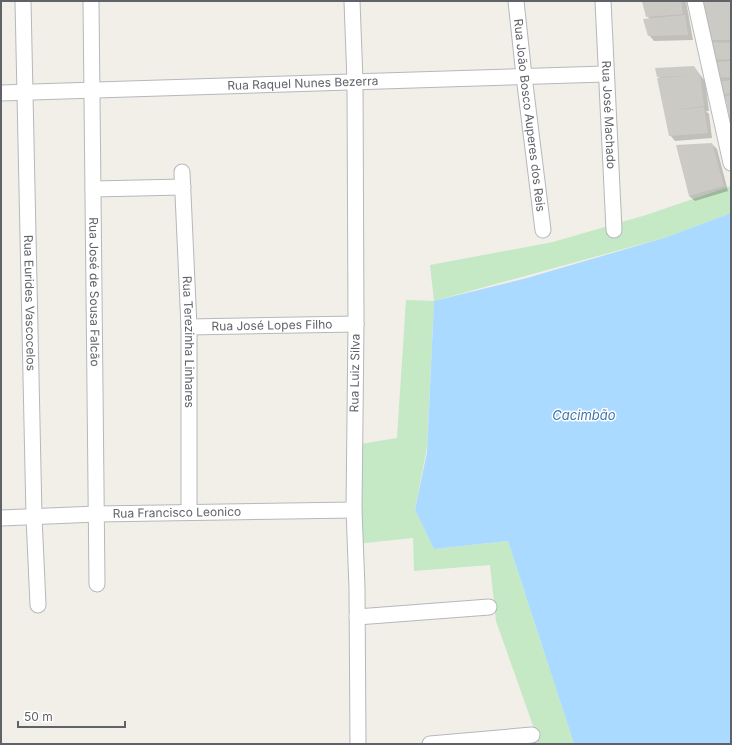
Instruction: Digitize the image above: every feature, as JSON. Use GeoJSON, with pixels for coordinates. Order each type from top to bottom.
{"type":"FeatureCollection","features":[{"type":"Feature","properties":{"kind":"street","name":"Rua Eurides Vascocelos"},"geometry":{"type":"LineString","coordinates":[[23,1],[34,517],[38,605]]}},
{"type":"Feature","properties":{"kind":"street","name":"Rua José de Sousa Falcão"},"geometry":{"type":"LineString","coordinates":[[91,1],[97,584]]}},
{"type":"Feature","properties":{"kind":"street","name":"Rua Luiz Silva"},"geometry":{"type":"LineString","coordinates":[[352,1],[355,81],[356,324],[354,510],[358,744]]}},
{"type":"Feature","properties":{"kind":"street","name":"Rua João Bosco Auperes dos Reis"},"geometry":{"type":"LineString","coordinates":[[516,1],[543,230]]}},
{"type":"Feature","properties":{"kind":"street","name":"Rua José Machado"},"geometry":{"type":"LineString","coordinates":[[603,1],[605,74],[614,230]]}},
{"type":"Feature","properties":{"kind":"street"},"geometry":{"type":"LineString","coordinates":[[695,1],[731,163]]}},
{"type":"Feature","properties":{"kind":"street","name":"Rua Raquel Nunes Bezerra"},"geometry":{"type":"LineString","coordinates":[[1,94],[355,81],[605,74]]}},
{"type":"Feature","properties":{"kind":"street","name":"Rua Terezinha Linhares"},"geometry":{"type":"LineString","coordinates":[[93,189],[182,180],[188,327],[189,512]]}},
{"type":"Feature","properties":{"kind":"street","name":"Rua José Lopes Filho"},"geometry":{"type":"LineString","coordinates":[[188,327],[356,324]]}},
{"type":"Feature","properties":{"kind":"street","name":"Rua Francisco Leonico"},"geometry":{"type":"LineString","coordinates":[[1,518],[97,514],[354,510]]}},
{"type":"Feature","properties":{"kind":"street"},"geometry":{"type":"LineString","coordinates":[[357,617],[489,607]]}},
{"type":"Feature","properties":{"kind":"street"},"geometry":{"type":"LineString","coordinates":[[430,744],[532,735]]}},
{"type":"Feature","properties":{"kind":"green space"},"geometry":{"type":"Polygon","coordinates":[[[731,186],[731,213],[667,237],[434,301],[430,265],[553,242],[646,215],[731,186]]]}},
{"type":"Feature","properties":{"kind":"green space"},"geometry":{"type":"Polygon","coordinates":[[[406,300],[434,301],[427,447],[415,510],[434,549],[508,541],[574,744],[537,744],[537,737],[496,621],[490,565],[414,571],[413,538],[355,544],[354,445],[397,438],[406,300]]]}},
{"type":"Feature","properties":{"kind":"water","name":"Cacimbão"},"geometry":{"type":"Polygon","coordinates":[[[731,213],[731,744],[574,744],[508,541],[434,549],[415,510],[427,452],[434,301],[527,278],[667,237],[731,213]]]}},
{"type":"Feature","properties":{"kind":"building"},"geometry":{"type":"Polygon","coordinates":[[[642,1],[681,1],[683,14],[646,17],[642,1]]]}},
{"type":"Feature","properties":{"kind":"building"},"geometry":{"type":"Polygon","coordinates":[[[701,1],[731,1],[731,40],[708,40],[701,1]]]}},
{"type":"Feature","properties":{"kind":"building"},"geometry":{"type":"Polygon","coordinates":[[[685,15],[688,35],[648,36],[643,19],[685,15]]]}},
{"type":"Feature","properties":{"kind":"building"},"geometry":{"type":"Polygon","coordinates":[[[709,42],[731,43],[731,59],[712,60],[709,42]]]}},
{"type":"Feature","properties":{"kind":"building"},"geometry":{"type":"Polygon","coordinates":[[[712,60],[715,62],[731,61],[731,77],[716,78],[712,60]]]}},
{"type":"Feature","properties":{"kind":"building"},"geometry":{"type":"Polygon","coordinates":[[[694,66],[700,75],[704,106],[672,110],[704,107],[708,133],[669,136],[657,78],[688,76],[657,77],[655,68],[694,66]]]}},
{"type":"Feature","properties":{"kind":"building"},"geometry":{"type":"Polygon","coordinates":[[[731,80],[731,93],[720,95],[716,82],[731,80]]]}},
{"type":"Feature","properties":{"kind":"building"},"geometry":{"type":"Polygon","coordinates":[[[731,95],[731,121],[730,121],[725,96],[731,95]]]}},
{"type":"Feature","properties":{"kind":"building"},"geometry":{"type":"Polygon","coordinates":[[[712,143],[724,186],[689,196],[676,145],[712,143]]]}}]}
